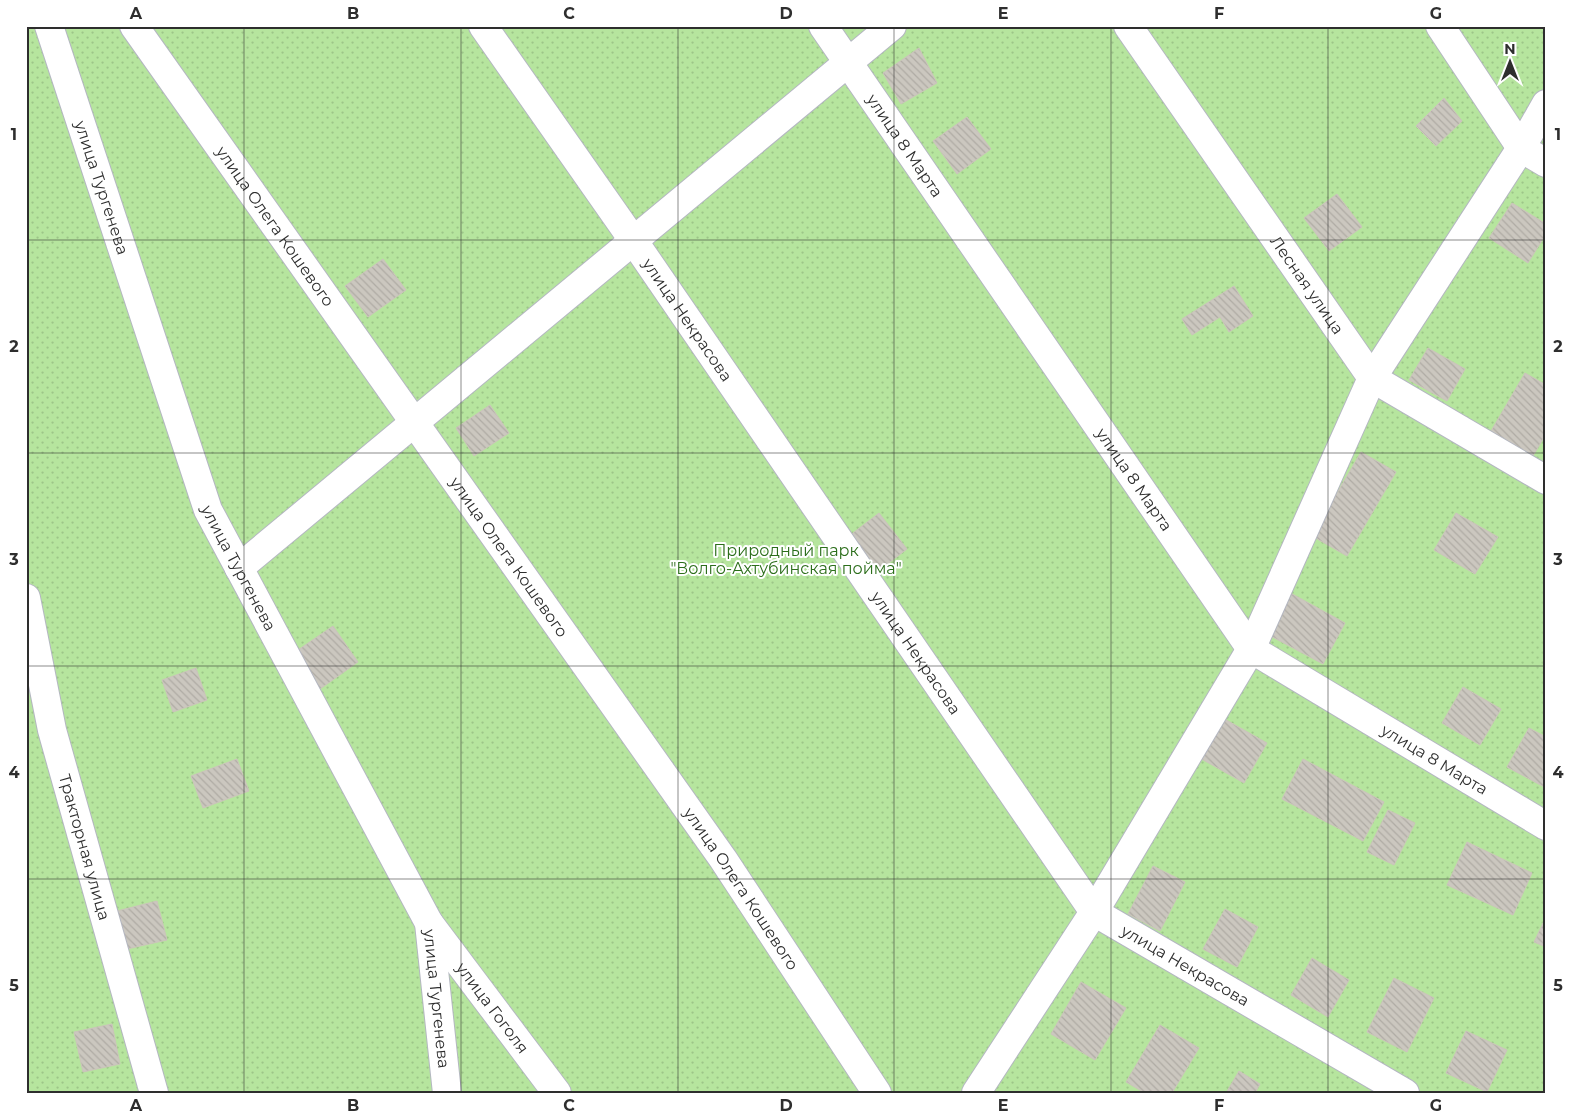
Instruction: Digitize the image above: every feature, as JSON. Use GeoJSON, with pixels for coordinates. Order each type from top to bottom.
{"type":"FeatureCollection","features":[{"type":"Feature","properties":{"kind":"street","name":"улица Тургенева"},"geometry":{"type":"LineString","coordinates":[[49,26],[208,510],[429,923],[447,1093]]}},
{"type":"Feature","properties":{"kind":"street","name":"улица Олега Кошевого"},"geometry":{"type":"LineString","coordinates":[[134,26],[723,859],[876,1093]]}},
{"type":"Feature","properties":{"kind":"street","name":"улица Некрасова"},"geometry":{"type":"LineString","coordinates":[[483,26],[633,240],[1094,912],[1405,1093]]}},
{"type":"Feature","properties":{"kind":"street","name":"улица 8 Марта"},"geometry":{"type":"LineString","coordinates":[[823,26],[1251,649],[1546,826]]}},
{"type":"Feature","properties":{"kind":"street"},"geometry":{"type":"LineString","coordinates":[[239,568],[892,26]]}},
{"type":"Feature","properties":{"kind":"street","name":"Лесная улица"},"geometry":{"type":"LineString","coordinates":[[1128,26],[1372,378],[1546,480]]}},
{"type":"Feature","properties":{"kind":"street"},"geometry":{"type":"LineString","coordinates":[[1440,26],[1520,148],[1546,163]]}},
{"type":"Feature","properties":{"kind":"street"},"geometry":{"type":"LineString","coordinates":[[976,1093],[1094,912],[1251,649],[1372,378],[1520,148],[1546,104]]}},
{"type":"Feature","properties":{"kind":"street","name":"Тракторная улица"},"geometry":{"type":"LineString","coordinates":[[26,598],[52,730],[154,1093]]}},
{"type":"Feature","properties":{"kind":"street","name":"улица Гоголя"},"geometry":{"type":"LineString","coordinates":[[429,923],[557,1093]]}},
{"type":"Feature","properties":{"kind":"green space","name":"Природный парк \"Волго-Ахтубинская пойма\""},"geometry":{"type":"Polygon","coordinates":[[[26,26],[1546,26],[1546,1093],[26,1093],[26,26]]]}},
{"type":"Feature","properties":{"kind":"building"},"geometry":{"type":"Polygon","coordinates":[[[919,48],[937,83],[901,104],[883,73],[919,48]]]}},
{"type":"Feature","properties":{"kind":"building"},"geometry":{"type":"Polygon","coordinates":[[[1444,98],[1462,121],[1436,146],[1416,126],[1444,98]]]}},
{"type":"Feature","properties":{"kind":"building"},"geometry":{"type":"Polygon","coordinates":[[[967,117],[991,149],[957,174],[933,141],[967,117]]]}},
{"type":"Feature","properties":{"kind":"building"},"geometry":{"type":"Polygon","coordinates":[[[1337,194],[1362,227],[1329,251],[1304,218],[1337,194]]]}},
{"type":"Feature","properties":{"kind":"building"},"geometry":{"type":"Polygon","coordinates":[[[1512,203],[1546,224],[1546,234],[1528,263],[1489,238],[1512,203]]]}},
{"type":"Feature","properties":{"kind":"building"},"geometry":{"type":"Polygon","coordinates":[[[383,259],[406,290],[368,317],[345,286],[383,259]]]}},
{"type":"Feature","properties":{"kind":"building"},"geometry":{"type":"Polygon","coordinates":[[[1234,286],[1253,316],[1229,332],[1220,317],[1192,335],[1182,319],[1234,286]]]}},
{"type":"Feature","properties":{"kind":"building"},"geometry":{"type":"Polygon","coordinates":[[[1428,348],[1465,369],[1447,401],[1409,380],[1428,348]]]}},
{"type":"Feature","properties":{"kind":"building"},"geometry":{"type":"Polygon","coordinates":[[[1525,373],[1546,385],[1546,434],[1533,456],[1491,431],[1525,373]]]}},
{"type":"Feature","properties":{"kind":"building"},"geometry":{"type":"Polygon","coordinates":[[[490,405],[509,433],[474,456],[456,428],[490,405]]]}},
{"type":"Feature","properties":{"kind":"building"},"geometry":{"type":"Polygon","coordinates":[[[1361,452],[1396,472],[1347,556],[1312,536],[1361,452]]]}},
{"type":"Feature","properties":{"kind":"building"},"geometry":{"type":"Polygon","coordinates":[[[879,513],[907,549],[877,572],[849,536],[879,513]]]}},
{"type":"Feature","properties":{"kind":"building"},"geometry":{"type":"Polygon","coordinates":[[[1456,513],[1498,537],[1475,574],[1434,550],[1456,513]]]}},
{"type":"Feature","properties":{"kind":"building"},"geometry":{"type":"Polygon","coordinates":[[[1285,590],[1345,623],[1323,664],[1263,632],[1285,590]]]}},
{"type":"Feature","properties":{"kind":"building"},"geometry":{"type":"Polygon","coordinates":[[[333,626],[358,662],[320,689],[295,652],[333,626]]]}},
{"type":"Feature","properties":{"kind":"building"},"geometry":{"type":"Polygon","coordinates":[[[196,668],[207,700],[173,712],[162,680],[196,668]]]}},
{"type":"Feature","properties":{"kind":"building"},"geometry":{"type":"Polygon","coordinates":[[[1463,687],[1501,709],[1480,745],[1442,723],[1463,687]]]}},
{"type":"Feature","properties":{"kind":"building"},"geometry":{"type":"Polygon","coordinates":[[[1221,717],[1267,743],[1244,783],[1198,757],[1221,717]]]}},
{"type":"Feature","properties":{"kind":"building"},"geometry":{"type":"Polygon","coordinates":[[[1529,728],[1546,737],[1546,788],[1507,767],[1529,728]]]}},
{"type":"Feature","properties":{"kind":"building"},"geometry":{"type":"Polygon","coordinates":[[[237,759],[249,791],[203,808],[191,776],[237,759]]]}},
{"type":"Feature","properties":{"kind":"building"},"geometry":{"type":"Polygon","coordinates":[[[1303,759],[1384,802],[1363,841],[1282,799],[1303,759]]]}},
{"type":"Feature","properties":{"kind":"building"},"geometry":{"type":"Polygon","coordinates":[[[1388,810],[1415,823],[1394,865],[1367,852],[1388,810]]]}},
{"type":"Feature","properties":{"kind":"building"},"geometry":{"type":"Polygon","coordinates":[[[1467,842],[1532,873],[1513,915],[1447,885],[1467,842]]]}},
{"type":"Feature","properties":{"kind":"building"},"geometry":{"type":"Polygon","coordinates":[[[1153,866],[1185,882],[1160,931],[1128,914],[1153,866]]]}},
{"type":"Feature","properties":{"kind":"building"},"geometry":{"type":"Polygon","coordinates":[[[157,901],[167,940],[127,949],[117,911],[157,901]]]}},
{"type":"Feature","properties":{"kind":"building"},"geometry":{"type":"Polygon","coordinates":[[[1225,909],[1258,927],[1237,967],[1203,949],[1225,909]]]}},
{"type":"Feature","properties":{"kind":"building"},"geometry":{"type":"Polygon","coordinates":[[[1546,917],[1546,947],[1534,942],[1546,917]]]}},
{"type":"Feature","properties":{"kind":"building"},"geometry":{"type":"Polygon","coordinates":[[[1312,958],[1349,980],[1328,1017],[1291,995],[1312,958]]]}},
{"type":"Feature","properties":{"kind":"building"},"geometry":{"type":"Polygon","coordinates":[[[1394,978],[1434,998],[1407,1052],[1367,1032],[1394,978]]]}},
{"type":"Feature","properties":{"kind":"building"},"geometry":{"type":"Polygon","coordinates":[[[1081,982],[1126,1008],[1095,1060],[1051,1034],[1081,982]]]}},
{"type":"Feature","properties":{"kind":"building"},"geometry":{"type":"Polygon","coordinates":[[[112,1024],[120,1064],[83,1072],[74,1032],[112,1024]]]}},
{"type":"Feature","properties":{"kind":"building"},"geometry":{"type":"Polygon","coordinates":[[[1160,1025],[1199,1048],[1172,1093],[1145,1093],[1126,1082],[1160,1025]]]}},
{"type":"Feature","properties":{"kind":"building"},"geometry":{"type":"Polygon","coordinates":[[[1466,1031],[1507,1050],[1487,1092],[1446,1073],[1466,1031]]]}},
{"type":"Feature","properties":{"kind":"building"},"geometry":{"type":"Polygon","coordinates":[[[1239,1071],[1260,1084],[1255,1093],[1226,1093],[1239,1071]]]}}]}
